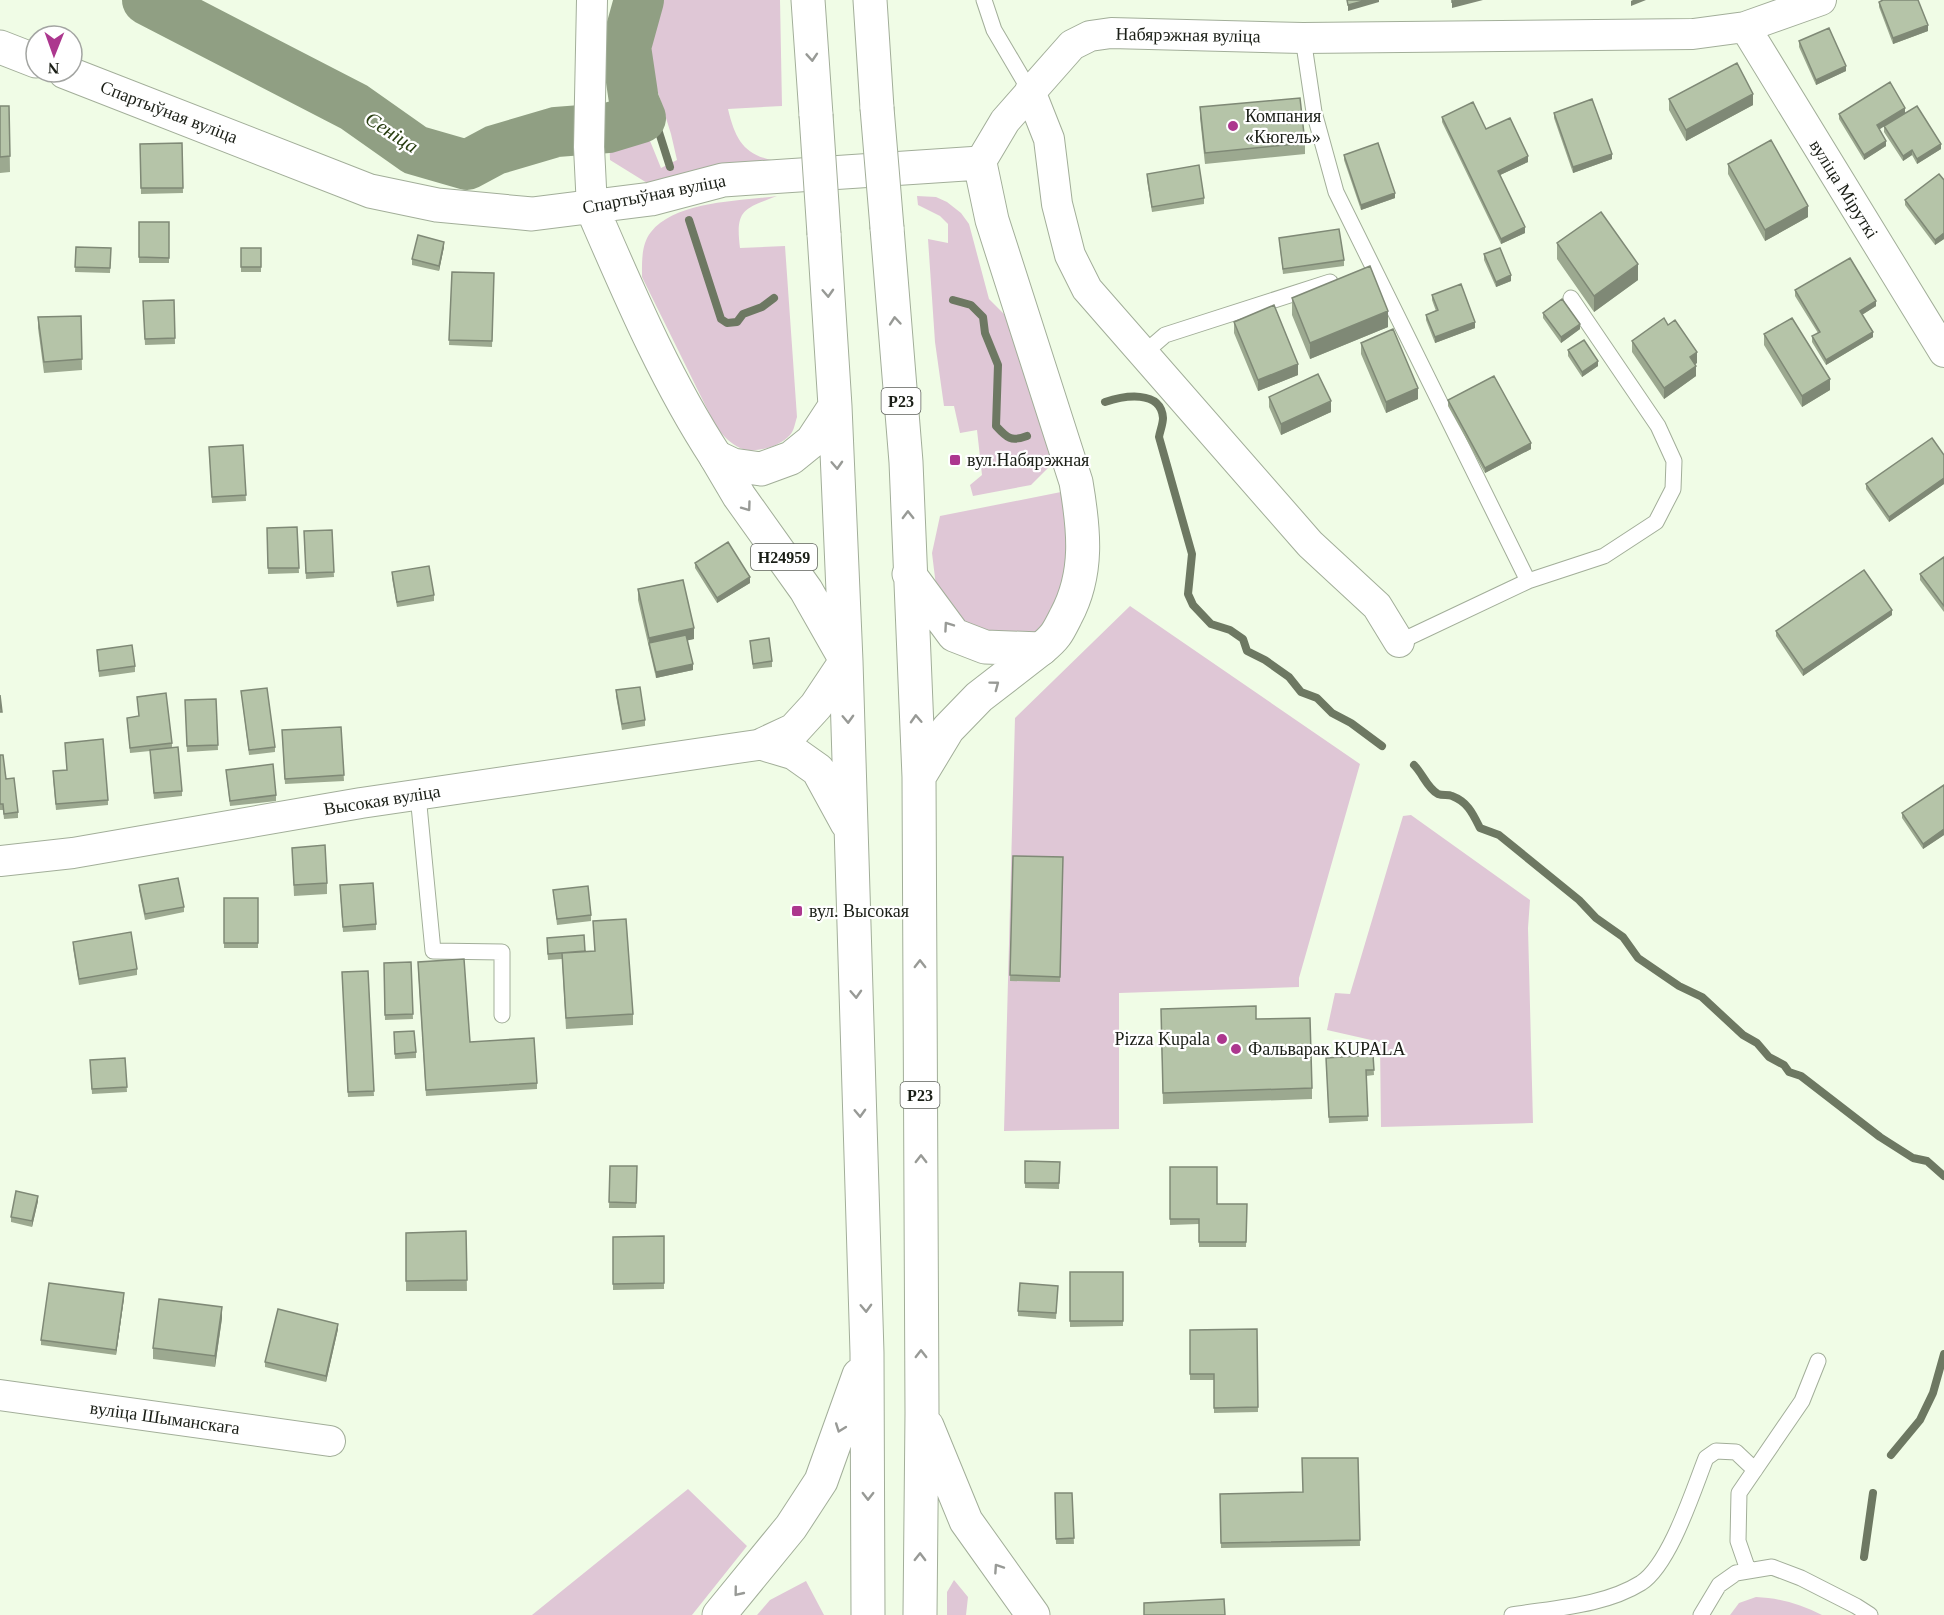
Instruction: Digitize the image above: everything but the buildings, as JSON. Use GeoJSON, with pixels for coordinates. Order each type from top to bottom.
{"type":"FeatureCollection","features":[{"type":"Feature","properties":{"kind":"main road"},"geometry":{"type":"LineString","coordinates":[[808,0],[835,406],[846,661],[867,1353],[868,1615]]}},
{"type":"Feature","properties":{"kind":"main road","name":"Р23"},"geometry":{"type":"LineString","coordinates":[[870,0],[906,462],[919,777],[922,1413],[920,1615]]}},
{"type":"Feature","properties":{"kind":"main road"},"geometry":{"type":"LineString","coordinates":[[0,47],[24,56]]}},
{"type":"Feature","properties":{"kind":"main road","name":"Спартыўная вуліца"},"geometry":{"type":"LineString","coordinates":[[84,79],[370,190],[437,206],[532,214],[651,199],[723,180],[980,163]]}},
{"type":"Feature","properties":{"kind":"main road"},"geometry":{"type":"LineString","coordinates":[[919,777],[948,729],[979,697],[1055,638],[1076,598],[1081,574],[1082,520],[1076,482],[992,220],[980,163]]}},
{"type":"Feature","properties":{"kind":"main road","name":"Н24959"},"geometry":{"type":"LineString","coordinates":[[592,208],[685,408],[739,496],[801,582],[846,661]]}},
{"type":"Feature","properties":{"kind":"main road"},"geometry":{"type":"LineString","coordinates":[[716,457],[733,465],[760,469],[791,458],[812,441],[835,406]]}},
{"type":"Feature","properties":{"kind":"main road"},"geometry":{"type":"LineString","coordinates":[[909,574],[954,635],[985,647],[1041,649]]}},
{"type":"Feature","properties":{"kind":"main road"},"geometry":{"type":"LineString","coordinates":[[764,744],[794,730],[816,706],[846,661]]}},
{"type":"Feature","properties":{"kind":"main road"},"geometry":{"type":"LineString","coordinates":[[764,744],[794,753],[818,770],[852,831]]}},
{"type":"Feature","properties":{"kind":"main road"},"geometry":{"type":"LineString","coordinates":[[719,1615],[791,1527],[821,1481],[867,1353]]}},
{"type":"Feature","properties":{"kind":"main road","name":"Р23"},"geometry":{"type":"LineString","coordinates":[[922,1413],[966,1521],[1033,1615]]}},
{"type":"Feature","properties":{"kind":"street"},"geometry":{"type":"LineString","coordinates":[[592,0],[588,147],[592,208]]}},
{"type":"Feature","properties":{"kind":"street","name":"Набярэжная вуліца"},"geometry":{"type":"LineString","coordinates":[[980,163],[1005,121],[1030,91],[1072,45],[1090,36],[1110,33],[1303,38],[1662,36],[1745,27],[1821,0]]}},
{"type":"Feature","properties":{"kind":"street","name":"вуліца Міруткі"},"geometry":{"type":"LineString","coordinates":[[1745,27],[1944,352]]}},
{"type":"Feature","properties":{"kind":"street"},"geometry":{"type":"LineString","coordinates":[[1030,91],[1049,139],[1057,204],[1070,255],[1087,289],[1310,544],[1377,606],[1399,642]]}},
{"type":"Feature","properties":{"kind":"street","name":"Высокая вуліца"},"geometry":{"type":"LineString","coordinates":[[0,861],[73,853],[361,802],[764,744]]}},
{"type":"Feature","properties":{"kind":"street","name":"вуліца Шыманскага"},"geometry":{"type":"LineString","coordinates":[[0,1395],[330,1441]]}},
{"type":"Feature","properties":{"kind":"lane"},"geometry":{"type":"LineString","coordinates":[[984,0],[994,30],[1030,91]]}},
{"type":"Feature","properties":{"kind":"lane"},"geometry":{"type":"LineString","coordinates":[[1303,38],[1314,111],[1336,192],[1528,581]]}},
{"type":"Feature","properties":{"kind":"lane"},"geometry":{"type":"LineString","coordinates":[[1143,354],[1165,335],[1330,282]]}},
{"type":"Feature","properties":{"kind":"lane"},"geometry":{"type":"LineString","coordinates":[[1399,642],[1528,581],[1604,556],[1656,522],[1672,489],[1674,461],[1658,426],[1571,298]]}},
{"type":"Feature","properties":{"kind":"lane"},"geometry":{"type":"LineString","coordinates":[[418,795],[433,951],[502,952],[502,1015]]}},
{"type":"Feature","properties":{"kind":"lane"},"geometry":{"type":"LineString","coordinates":[[1748,1569],[1738,1541],[1739,1493],[1802,1401],[1818,1361]]}},
{"type":"Feature","properties":{"kind":"lane"},"geometry":{"type":"LineString","coordinates":[[1512,1615],[1611,1597],[1642,1582],[1658,1564],[1678,1530],[1706,1458],[1716,1452],[1736,1452],[1755,1470]]}},
{"type":"Feature","properties":{"kind":"lane"},"geometry":{"type":"LineString","coordinates":[[1701,1615],[1719,1586],[1736,1573],[1748,1569],[1772,1567],[1801,1578],[1870,1615]]}},
{"type":"Feature","properties":{"kind":"shaded area"},"geometry":{"type":"Polygon","coordinates":[[[616,0],[629,0],[617,47],[624,95],[612,101],[616,0]]]}},
{"type":"Feature","properties":{"kind":"shaded area"},"geometry":{"type":"Polygon","coordinates":[[[651,0],[780,0],[782,106],[728,109],[735,131],[744,146],[760,156],[782,162],[652,186],[610,160],[609,135],[635,129],[646,131],[661,168],[677,160],[655,83],[636,52],[651,0]]]}},
{"type":"Feature","properties":{"kind":"shaded area"},"geometry":{"type":"Polygon","coordinates":[[[777,196],[744,212],[739,225],[740,248],[785,246],[797,417],[791,433],[780,443],[760,450],[746,450],[728,440],[717,429],[642,277],[643,254],[645,242],[651,232],[676,214],[709,204],[777,196]]]}},
{"type":"Feature","properties":{"kind":"shaded area"},"geometry":{"type":"Polygon","coordinates":[[[917,196],[936,197],[947,202],[961,213],[969,224],[989,299],[1004,314],[1009,323],[1052,451],[1048,468],[1031,485],[973,496],[970,485],[982,475],[977,430],[960,433],[954,406],[944,406],[935,342],[928,239],[948,243],[948,224],[940,216],[918,205],[917,196]]]}},
{"type":"Feature","properties":{"kind":"shaded area"},"geometry":{"type":"Polygon","coordinates":[[[1061,492],[1066,514],[1067,578],[1046,623],[1032,634],[968,634],[936,586],[932,553],[940,516],[1061,492]]]}},
{"type":"Feature","properties":{"kind":"shaded area"},"geometry":{"type":"Polygon","coordinates":[[[1130,606],[1360,764],[1299,978],[1299,987],[1119,993],[1119,1129],[1004,1131],[1015,718],[1130,606]]]}},
{"type":"Feature","properties":{"kind":"shaded area"},"geometry":{"type":"Polygon","coordinates":[[[1411,815],[1530,900],[1528,928],[1533,1123],[1381,1127],[1380,1042],[1327,1030],[1335,993],[1350,994],[1403,816],[1411,815]]]}},
{"type":"Feature","properties":{"kind":"shaded area"},"geometry":{"type":"Polygon","coordinates":[[[688,1489],[747,1546],[692,1615],[532,1615],[688,1489]]]}},
{"type":"Feature","properties":{"kind":"shaded area"},"geometry":{"type":"Polygon","coordinates":[[[954,1580],[968,1597],[966,1615],[947,1615],[947,1592],[954,1580]]]}},
{"type":"Feature","properties":{"kind":"shaded area"},"geometry":{"type":"Polygon","coordinates":[[[806,1581],[824,1615],[757,1615],[770,1600],[806,1581]]]}},
{"type":"Feature","properties":{"kind":"shaded area"},"geometry":{"type":"Polygon","coordinates":[[[1756,1597],[1790,1602],[1822,1615],[1730,1615],[1739,1603],[1756,1597]]]}},
{"type":"Feature","properties":{"kind":"waterway","name":"Сеніца"},"geometry":{"type":"LineString","coordinates":[[147,0],[354,107],[415,150],[467,165],[495,150],[556,132],[608,128],[641,118],[634,101],[626,47],[639,0]]}},
{"type":"Feature","properties":{"kind":"waterway"},"geometry":{"type":"LineString","coordinates":[[641,118],[657,126],[670,167]]}},
{"type":"Feature","properties":{"kind":"waterway"},"geometry":{"type":"LineString","coordinates":[[689,220],[721,319],[727,323],[737,322],[743,314],[762,307],[774,298]]}},
{"type":"Feature","properties":{"kind":"waterway"},"geometry":{"type":"LineString","coordinates":[[953,300],[971,305],[983,317],[985,333],[998,365],[996,426],[1013,439],[1027,436]]}},
{"type":"Feature","properties":{"kind":"waterway"},"geometry":{"type":"LineString","coordinates":[[1105,402],[1140,397],[1156,402],[1161,409],[1163,420],[1159,437],[1192,554],[1188,594],[1193,605],[1211,624],[1230,630],[1243,639],[1247,651],[1265,660],[1289,677],[1301,692],[1317,698],[1332,713],[1351,723],[1382,746]]}},
{"type":"Feature","properties":{"kind":"waterway"},"geometry":{"type":"LineString","coordinates":[[1414,765],[1434,791],[1440,795],[1450,795],[1466,805],[1480,828],[1499,835],[1579,900],[1596,918],[1623,937],[1638,958],[1679,986],[1702,997],[1743,1035],[1757,1043],[1769,1057],[1784,1065],[1789,1072],[1801,1076],[1880,1137],[1913,1158],[1927,1161],[1944,1176]]}},
{"type":"Feature","properties":{"kind":"waterway"},"geometry":{"type":"LineString","coordinates":[[1891,1455],[1920,1420],[1933,1393],[1944,1354]]}},
{"type":"Feature","properties":{"kind":"waterway"},"geometry":{"type":"LineString","coordinates":[[1864,1557],[1873,1493]]}},
{"type":"Feature","properties":{"kind":"place","name":"Компания «Кюгель»"},"geometry":{"type":"Point","coordinates":[1233,126]}},
{"type":"Feature","properties":{"kind":"place","name":"вул.Набярэжная"},"geometry":{"type":"Point","coordinates":[955,460]}},
{"type":"Feature","properties":{"kind":"place","name":"вул. Высокая"},"geometry":{"type":"Point","coordinates":[797,911]}},
{"type":"Feature","properties":{"kind":"place","name":"Pizza Kupala"},"geometry":{"type":"Point","coordinates":[1222,1039]}},
{"type":"Feature","properties":{"kind":"place","name":"Фальварак KUPALA"},"geometry":{"type":"Point","coordinates":[1236,1049]}}]}
